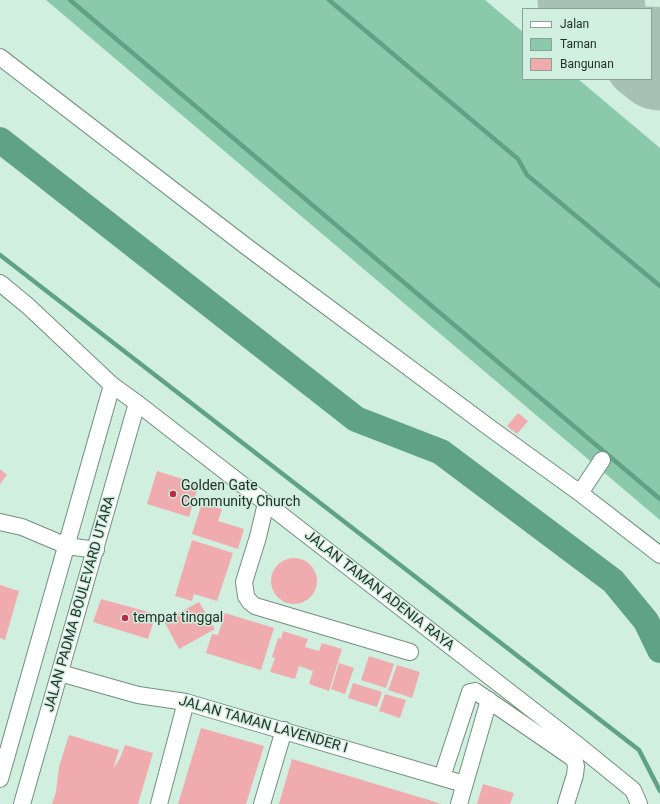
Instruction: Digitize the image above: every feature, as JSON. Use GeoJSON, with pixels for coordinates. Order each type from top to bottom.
{"type":"FeatureCollection","features":[{"type":"Feature","properties":{"kind":"street"},"geometry":{"type":"LineString","coordinates":[[0,57],[247,247],[660,554]]}},
{"type":"Feature","properties":{"kind":"street","name":"JALAN TAMAN ADENIA RAYA"},"geometry":{"type":"LineString","coordinates":[[0,283],[28,306],[112,385],[574,742],[633,790],[639,804]]}},
{"type":"Feature","properties":{"kind":"street","name":"JALAN PADMA BOULEVARD UTARA"},"geometry":{"type":"LineString","coordinates":[[0,778],[112,385]]}},
{"type":"Feature","properties":{"kind":"street","name":"JALAN PADMA BOULEVARD UTARA"},"geometry":{"type":"LineString","coordinates":[[22,804],[137,403]]}},
{"type":"Feature","properties":{"kind":"street"},"geometry":{"type":"LineString","coordinates":[[580,494],[602,460]]}},
{"type":"Feature","properties":{"kind":"street"},"geometry":{"type":"LineString","coordinates":[[266,503],[258,537],[244,582],[246,596],[250,602],[255,606],[410,652]]}},
{"type":"Feature","properties":{"kind":"street"},"geometry":{"type":"LineString","coordinates":[[0,522],[22,528],[67,546],[96,550]]}},
{"type":"Feature","properties":{"kind":"street","name":"JALAN TAMAN LAVENDER I"},"geometry":{"type":"LineString","coordinates":[[60,673],[138,695],[186,702],[464,784]]}},
{"type":"Feature","properties":{"kind":"street"},"geometry":{"type":"LineString","coordinates":[[442,777],[470,692],[475,691],[574,759],[576,766],[575,774],[566,804]]}},
{"type":"Feature","properties":{"kind":"street"},"geometry":{"type":"LineString","coordinates":[[458,804],[489,700]]}},
{"type":"Feature","properties":{"kind":"street"},"geometry":{"type":"LineString","coordinates":[[159,804],[186,702]]}},
{"type":"Feature","properties":{"kind":"street"},"geometry":{"type":"LineString","coordinates":[[262,804],[284,730]]}},
{"type":"Feature","properties":{"kind":"green space"},"geometry":{"type":"Polygon","coordinates":[[[46,0],[485,0],[522,31],[522,80],[579,80],[660,148],[660,520],[46,0]]]}},
{"type":"Feature","properties":{"kind":"building"},"geometry":{"type":"Polygon","coordinates":[[[518,413],[528,421],[517,434],[507,426],[518,413]]]}},
{"type":"Feature","properties":{"kind":"building"},"geometry":{"type":"Polygon","coordinates":[[[0,469],[7,475],[0,484],[0,469]]]}},
{"type":"Feature","properties":{"kind":"building","name":"Golden Gate Community Church"},"geometry":{"type":"Polygon","coordinates":[[[157,471],[199,484],[189,517],[147,504],[157,471]]]}},
{"type":"Feature","properties":{"kind":"building"},"geometry":{"type":"Polygon","coordinates":[[[202,503],[222,509],[218,521],[244,529],[238,549],[192,534],[202,503]]]}},
{"type":"Feature","properties":{"kind":"building"},"geometry":{"type":"Polygon","coordinates":[[[192,540],[233,553],[217,601],[194,594],[192,601],[175,596],[192,540]]]}},
{"type":"Feature","properties":{"kind":"building"},"geometry":{"type":"Polygon","coordinates":[[[294,558],[307,562],[313,568],[317,581],[313,594],[307,600],[294,604],[281,600],[275,594],[271,581],[275,568],[281,562],[294,558]]]}},
{"type":"Feature","properties":{"kind":"building"},"geometry":{"type":"Polygon","coordinates":[[[0,585],[19,591],[5,640],[0,638],[0,585]]]}},
{"type":"Feature","properties":{"kind":"building","name":"tempat tinggal"},"geometry":{"type":"Polygon","coordinates":[[[101,599],[156,614],[148,639],[93,622],[101,599]]]}},
{"type":"Feature","properties":{"kind":"building"},"geometry":{"type":"Polygon","coordinates":[[[199,602],[215,629],[179,649],[164,621],[199,602]]]}},
{"type":"Feature","properties":{"kind":"building"},"geometry":{"type":"Polygon","coordinates":[[[225,613],[274,628],[261,670],[206,653],[212,634],[218,635],[225,613]]]}},
{"type":"Feature","properties":{"kind":"building"},"geometry":{"type":"Polygon","coordinates":[[[283,631],[308,639],[305,647],[319,651],[322,643],[342,649],[329,691],[309,684],[313,671],[299,666],[295,679],[270,672],[275,658],[272,657],[278,638],[281,639],[283,631]]]}},
{"type":"Feature","properties":{"kind":"building"},"geometry":{"type":"Polygon","coordinates":[[[369,656],[394,664],[386,688],[361,680],[369,656]]]}},
{"type":"Feature","properties":{"kind":"building"},"geometry":{"type":"Polygon","coordinates":[[[339,663],[354,668],[345,694],[331,689],[339,663]]]}},
{"type":"Feature","properties":{"kind":"building"},"geometry":{"type":"Polygon","coordinates":[[[397,665],[420,672],[412,698],[388,690],[397,665]]]}},
{"type":"Feature","properties":{"kind":"building"},"geometry":{"type":"Polygon","coordinates":[[[353,683],[382,692],[377,707],[348,698],[353,683]]]}},
{"type":"Feature","properties":{"kind":"building"},"geometry":{"type":"Polygon","coordinates":[[[385,694],[406,700],[400,718],[379,711],[385,694]]]}},
{"type":"Feature","properties":{"kind":"building"},"geometry":{"type":"Polygon","coordinates":[[[201,728],[264,746],[246,804],[178,804],[201,728]]]}},
{"type":"Feature","properties":{"kind":"building"},"geometry":{"type":"Polygon","coordinates":[[[69,735],[119,750],[113,769],[120,758],[125,745],[153,753],[138,804],[52,804],[56,792],[59,767],[69,735]]]}},
{"type":"Feature","properties":{"kind":"building"},"geometry":{"type":"Polygon","coordinates":[[[292,759],[429,800],[441,804],[279,804],[292,759]]]}},
{"type":"Feature","properties":{"kind":"building"},"geometry":{"type":"Polygon","coordinates":[[[483,784],[514,793],[510,804],[477,804],[483,784]]]}},
{"type":"Feature","properties":{"kind":"waterway"},"geometry":{"type":"LineString","coordinates":[[70,0],[660,499]]}},
{"type":"Feature","properties":{"kind":"waterway"},"geometry":{"type":"LineString","coordinates":[[329,0],[518,159],[527,175],[660,286]]}},
{"type":"Feature","properties":{"kind":"waterway"},"geometry":{"type":"LineString","coordinates":[[0,140],[356,419],[441,452],[613,581],[646,621],[660,650]]}},
{"type":"Feature","properties":{"kind":"waterway"},"geometry":{"type":"LineString","coordinates":[[0,255],[639,750],[660,791]]}},
{"type":"Feature","properties":{"kind":"runway"},"geometry":{"type":"LineString","coordinates":[[586,0],[596,8]]}},
{"type":"Feature","properties":{"kind":"runway"},"geometry":{"type":"LineString","coordinates":[[652,56],[660,62]]}},
{"type":"Feature","properties":{"kind":"place","name":"Golden Gate Community Church"},"geometry":{"type":"Point","coordinates":[173,494]}},
{"type":"Feature","properties":{"kind":"place","name":"tempat tinggal"},"geometry":{"type":"Point","coordinates":[125,618]}}]}
